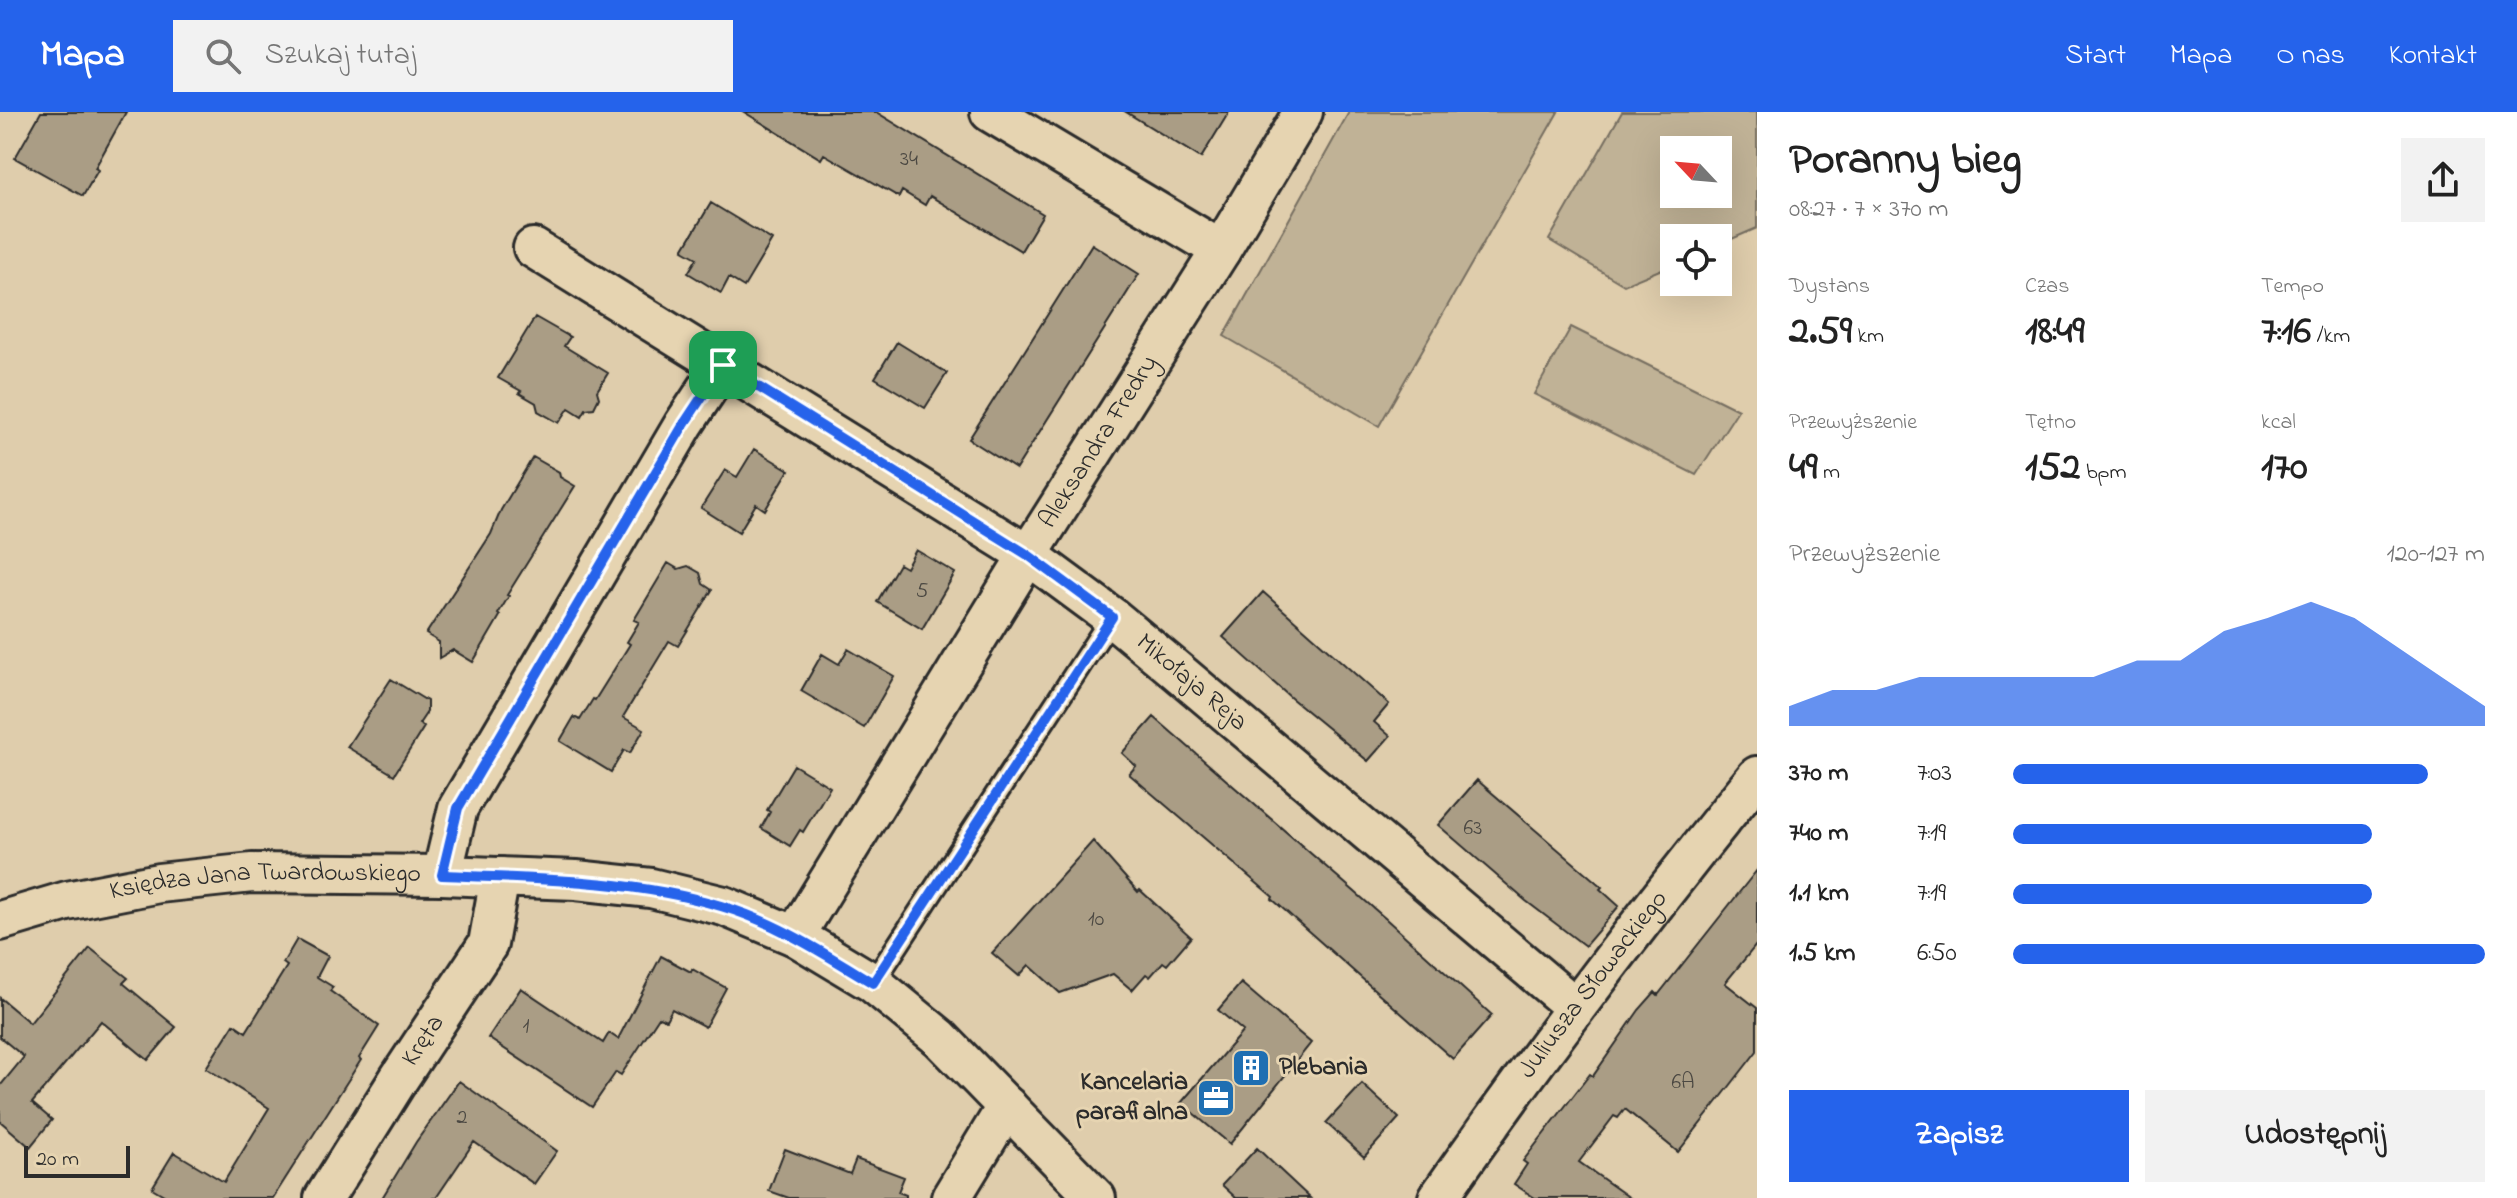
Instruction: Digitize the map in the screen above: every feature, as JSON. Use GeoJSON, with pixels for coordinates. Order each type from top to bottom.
{"type":"FeatureCollection","features":[{"type":"Feature","properties":{"kind":"street"},"geometry":{"type":"LineString","coordinates":[[990,112],[1221,250]]}},
{"type":"Feature","properties":{"kind":"street","name":"Aleksandra Fredry"},"geometry":{"type":"LineString","coordinates":[[795,936],[1028,555],[1221,250],[1303,112]]}},
{"type":"Feature","properties":{"kind":"street","name":"Mikołaja Reja"},"geometry":{"type":"LineString","coordinates":[[533,248],[1028,555],[1112,617],[1575,1007]]}},
{"type":"Feature","properties":{"kind":"street"},"geometry":{"type":"LineString","coordinates":[[442,875],[458,808],[684,424],[723,365]]}},
{"type":"Feature","properties":{"kind":"street","name":"Juliusza Słowackiego"},"geometry":{"type":"LineString","coordinates":[[1438,1198],[1498,1111],[1645,914],[1757,776]]}},
{"type":"Feature","properties":{"kind":"street","name":"Księdza Jana Twardowskiego"},"geometry":{"type":"LineString","coordinates":[[0,921],[82,898],[159,883],[237,875],[442,875],[576,880],[651,888],[724,906],[795,936],[873,983],[940,1038],[1096,1198]]}},
{"type":"Feature","properties":{"kind":"street","name":"Kręta"},"geometry":{"type":"LineString","coordinates":[[324,1198],[488,944],[500,877]]}},
{"type":"Feature","properties":{"kind":"street"},"geometry":{"type":"LineString","coordinates":[[951,1198],[1007,1106]]}},
{"type":"Feature","properties":{"kind":"lane"},"geometry":{"type":"LineString","coordinates":[[873,983],[1112,617]]}},
{"type":"Feature","properties":{"kind":"shaded area"},"geometry":{"type":"Polygon","coordinates":[[[1349,112],[1558,112],[1379,426],[1224,336],[1349,112]]]}},
{"type":"Feature","properties":{"kind":"shaded area"},"geometry":{"type":"Polygon","coordinates":[[[1622,112],[1757,112],[1757,228],[1732,239],[1732,224],[1660,224],[1660,270],[1624,285],[1549,240],[1622,112]]]}},
{"type":"Feature","properties":{"kind":"shaded area"},"geometry":{"type":"Polygon","coordinates":[[[1571,327],[1738,410],[1696,475],[1534,394],[1571,327]]]}},
{"type":"Feature","properties":{"kind":"building"},"geometry":{"type":"Polygon","coordinates":[[[41,112],[126,112],[83,196],[15,158],[41,112]]]}},
{"type":"Feature","properties":{"kind":"building"},"geometry":{"type":"Polygon","coordinates":[[[744,112],[876,112],[1043,214],[1021,251],[930,196],[925,205],[902,191],[899,197],[824,154],[821,159],[744,112]]]}},
{"type":"Feature","properties":{"kind":"building"},"geometry":{"type":"Polygon","coordinates":[[[1126,112],[1229,112],[1201,158],[1126,112]]]}},
{"type":"Feature","properties":{"kind":"building"},"geometry":{"type":"Polygon","coordinates":[[[711,203],[772,240],[744,287],[729,278],[721,293],[688,273],[697,258],[683,250],[711,203]]]}},
{"type":"Feature","properties":{"kind":"building"},"geometry":{"type":"Polygon","coordinates":[[[1092,244],[1139,274],[1016,469],[969,439],[1092,244]]]}},
{"type":"Feature","properties":{"kind":"building"},"geometry":{"type":"Polygon","coordinates":[[[535,317],[570,337],[564,346],[608,373],[597,391],[599,398],[594,408],[586,409],[582,416],[569,408],[559,423],[538,411],[536,403],[519,393],[521,391],[498,378],[535,317]]]}},
{"type":"Feature","properties":{"kind":"building"},"geometry":{"type":"Polygon","coordinates":[[[897,342],[947,373],[925,408],[875,378],[897,342]]]}},
{"type":"Feature","properties":{"kind":"building"},"geometry":{"type":"Polygon","coordinates":[[[754,449],[789,470],[765,510],[756,504],[739,532],[701,508],[725,470],[737,477],[754,449]]]}},
{"type":"Feature","properties":{"kind":"building"},"geometry":{"type":"Polygon","coordinates":[[[533,457],[559,472],[560,477],[575,486],[507,595],[498,614],[500,616],[473,662],[453,650],[439,658],[439,642],[426,634],[491,534],[501,510],[533,457]]]}},
{"type":"Feature","properties":{"kind":"building"},"geometry":{"type":"Polygon","coordinates":[[[916,550],[955,573],[922,629],[877,602],[899,564],[906,568],[916,550]]]}},
{"type":"Feature","properties":{"kind":"building"},"geometry":{"type":"Polygon","coordinates":[[[668,563],[678,569],[688,566],[700,573],[703,584],[712,590],[678,646],[669,641],[623,717],[644,729],[630,753],[624,750],[611,772],[560,741],[574,717],[580,720],[595,700],[630,644],[627,642],[639,622],[634,620],[668,563]]]}},
{"type":"Feature","properties":{"kind":"building"},"geometry":{"type":"Polygon","coordinates":[[[1263,592],[1389,704],[1374,722],[1390,736],[1368,761],[1223,637],[1263,592]]]}},
{"type":"Feature","properties":{"kind":"building"},"geometry":{"type":"Polygon","coordinates":[[[848,649],[894,676],[864,728],[801,691],[822,654],[839,664],[848,649]]]}},
{"type":"Feature","properties":{"kind":"building"},"geometry":{"type":"Polygon","coordinates":[[[391,679],[427,701],[427,712],[419,724],[424,727],[394,775],[347,747],[391,679]]]}},
{"type":"Feature","properties":{"kind":"building"},"geometry":{"type":"Polygon","coordinates":[[[1154,717],[1492,1015],[1453,1059],[1273,897],[1129,774],[1136,766],[1122,753],[1154,717]]]}},
{"type":"Feature","properties":{"kind":"building"},"geometry":{"type":"Polygon","coordinates":[[[794,765],[830,787],[803,832],[800,830],[790,846],[761,828],[770,812],[767,810],[794,765]]]}},
{"type":"Feature","properties":{"kind":"building"},"geometry":{"type":"Polygon","coordinates":[[[1477,780],[1602,887],[1600,889],[1619,906],[1585,946],[1526,901],[1438,825],[1477,780]]]}},
{"type":"Feature","properties":{"kind":"building"},"geometry":{"type":"Polygon","coordinates":[[[1093,841],[1138,892],[1140,890],[1191,937],[1167,965],[1163,962],[1150,977],[1146,974],[1132,990],[1113,974],[1060,993],[1029,965],[1019,976],[992,953],[1093,841]]]}},
{"type":"Feature","properties":{"kind":"building"},"geometry":{"type":"Polygon","coordinates":[[[1757,870],[1757,944],[1725,983],[1757,1008],[1757,1051],[1678,1152],[1625,1109],[1618,1118],[1614,1116],[1579,1162],[1630,1198],[1535,1198],[1514,1184],[1527,1164],[1523,1161],[1590,1074],[1593,1076],[1639,1010],[1655,992],[1658,995],[1757,870]]]}},
{"type":"Feature","properties":{"kind":"building"},"geometry":{"type":"Polygon","coordinates":[[[297,939],[328,956],[317,977],[333,987],[330,991],[379,1026],[359,1058],[361,1060],[273,1198],[169,1198],[152,1188],[174,1152],[224,1182],[269,1108],[206,1068],[234,1024],[246,1032],[287,966],[283,963],[297,939]]]}},
{"type":"Feature","properties":{"kind":"building"},"geometry":{"type":"Polygon","coordinates":[[[90,948],[128,978],[123,983],[176,1027],[148,1060],[101,1021],[32,1103],[52,1120],[30,1147],[0,1121],[0,1086],[24,1057],[0,1037],[0,998],[30,1023],[90,948]]]}},
{"type":"Feature","properties":{"kind":"building"},"geometry":{"type":"Polygon","coordinates":[[[661,956],[726,988],[705,1027],[672,1009],[666,1020],[659,1017],[621,1075],[616,1072],[592,1107],[488,1038],[521,988],[603,1043],[609,1033],[618,1039],[661,956]]]}},
{"type":"Feature","properties":{"kind":"building","name":"Plebania"},"geometry":{"type":"Polygon","coordinates":[[[1241,983],[1311,1043],[1230,1144],[1181,1103],[1243,1031],[1218,1010],[1241,983]]]}},
{"type":"Feature","properties":{"kind":"building"},"geometry":{"type":"Polygon","coordinates":[[[459,1081],[557,1151],[534,1184],[474,1142],[436,1198],[382,1198],[416,1142],[459,1081]]]}},
{"type":"Feature","properties":{"kind":"building"},"geometry":{"type":"Polygon","coordinates":[[[1362,1084],[1399,1118],[1364,1157],[1326,1123],[1362,1084]]]}},
{"type":"Feature","properties":{"kind":"building"},"geometry":{"type":"Polygon","coordinates":[[[1257,1148],[1310,1198],[1236,1198],[1222,1185],[1257,1148]]]}},
{"type":"Feature","properties":{"kind":"building"},"geometry":{"type":"Polygon","coordinates":[[[785,1149],[850,1174],[856,1159],[904,1177],[898,1192],[906,1198],[789,1198],[769,1191],[785,1149]]]}},
{"type":"Feature","properties":{"kind":"place","name":"Plebania"},"geometry":{"type":"Point","coordinates":[1251,1068]}},
{"type":"Feature","properties":{"kind":"place","name":"Kancelaria parafialna"},"geometry":{"type":"Point","coordinates":[1216,1098]}},
{"type":"Feature","properties":{"kind":"route"},"geometry":{"type":"LineString","coordinates":[[723,365],[1028,555],[1112,617],[873,983],[795,936],[724,906],[651,888],[576,880],[442,875],[458,808],[684,424],[723,365]]}}]}
